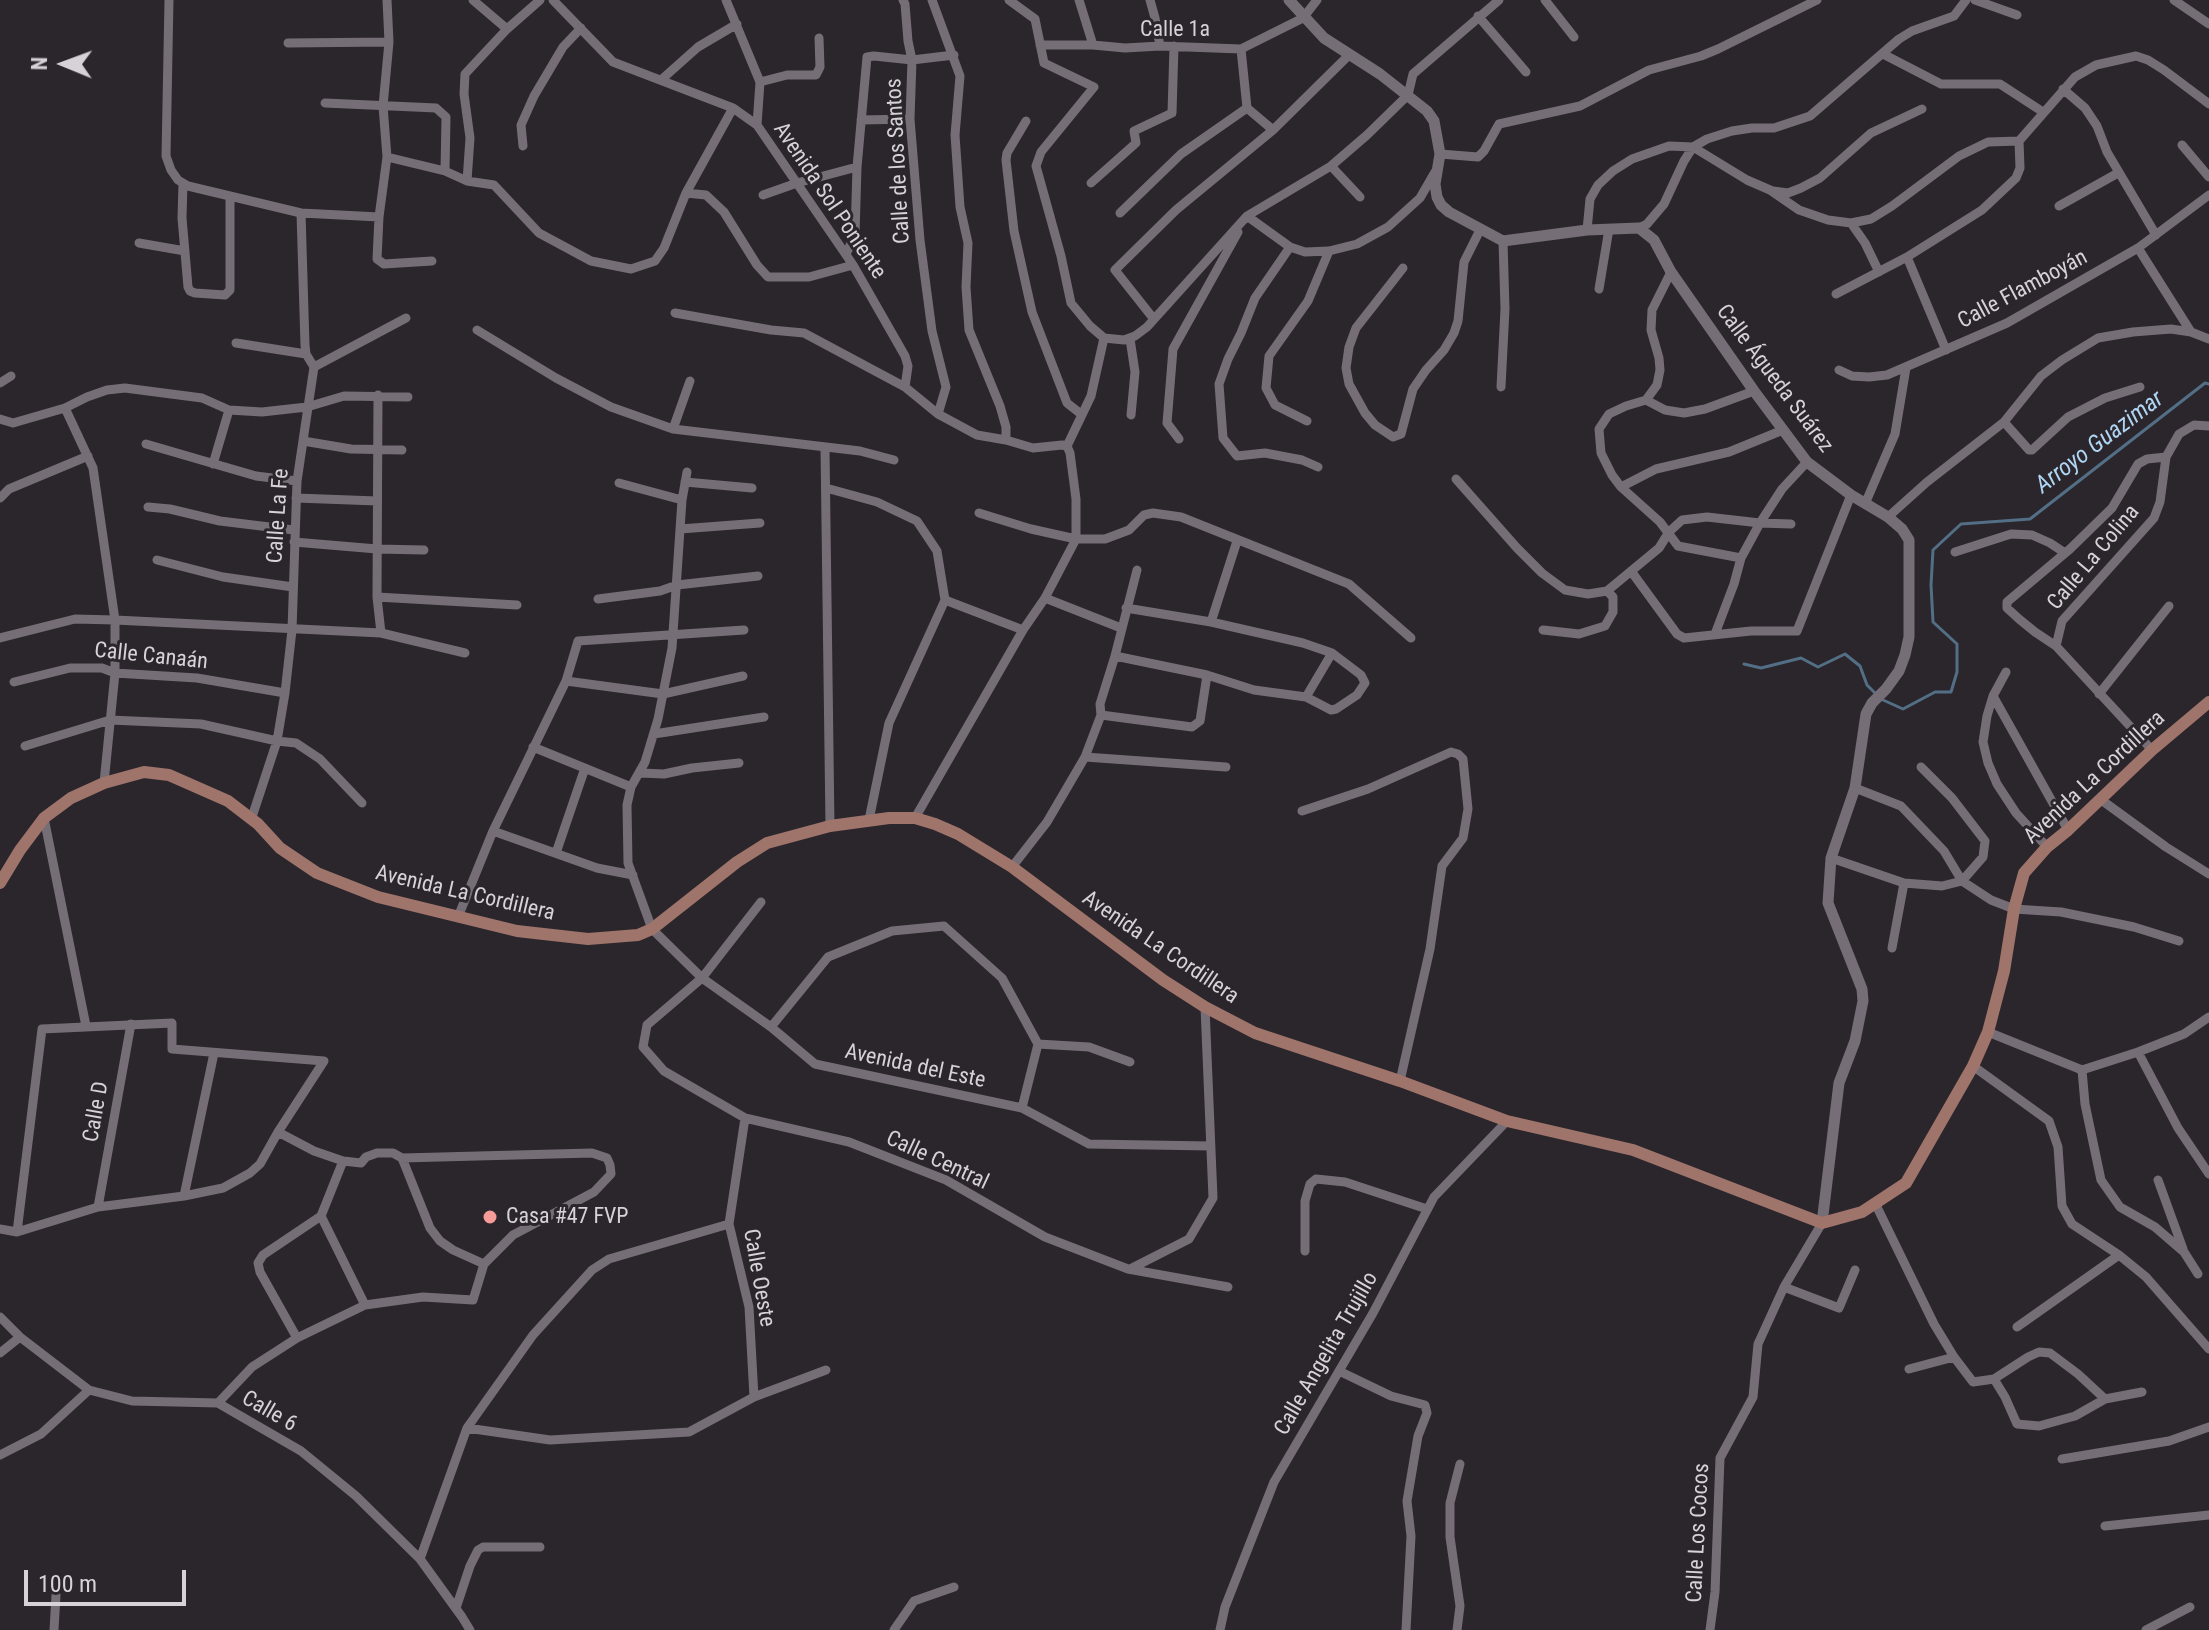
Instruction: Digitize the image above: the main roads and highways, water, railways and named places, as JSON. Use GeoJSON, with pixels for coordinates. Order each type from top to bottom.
{"type":"FeatureCollection","features":[{"type":"Feature","properties":{"kind":"main road","name":"Avenida La Cordillera"},"geometry":{"type":"LineString","coordinates":[[0,883],[44,818],[71,798],[104,783],[144,772],[169,775],[228,801],[258,824],[280,848],[317,873],[378,897],[517,931],[588,939],[638,935],[652,929],[737,862],[767,843],[830,826],[915,818],[958,834],[1012,867],[1100,934],[1205,1007],[1255,1033],[1400,1081],[1507,1121],[1633,1150],[1822,1223],[1862,1212],[1906,1183],[1973,1066],[1988,1032],[2024,873],[2047,847],[2209,702]]}},
{"type":"Feature","properties":{"kind":"waterway","name":"Arroyo Guazimar"},"geometry":{"type":"LineString","coordinates":[[1883,700],[1903,709],[1935,692],[1951,692],[1957,672],[1957,644],[1933,622],[1933,550],[1961,524],[2030,519],[2205,383],[2209,384]]}},
{"type":"Feature","properties":{"kind":"waterway","name":"Arroyo Guazimar"},"geometry":{"type":"LineString","coordinates":[[1744,664],[1761,668],[1801,658],[1818,667],[1845,654],[1860,666],[1867,685],[1877,695]]}},
{"type":"Feature","properties":{"kind":"place","name":"Casa #47 FVP"},"geometry":{"type":"Point","coordinates":[490,1217]}}]}
